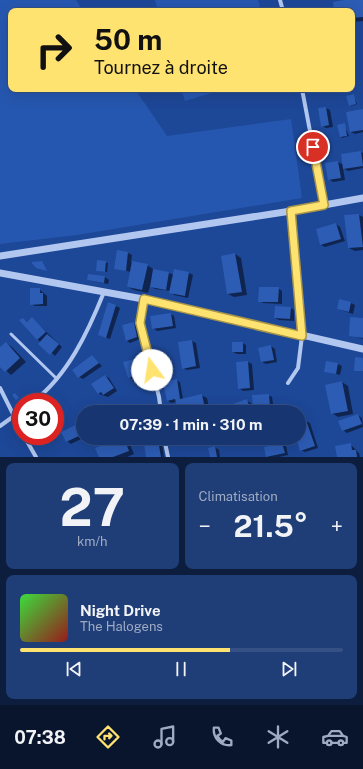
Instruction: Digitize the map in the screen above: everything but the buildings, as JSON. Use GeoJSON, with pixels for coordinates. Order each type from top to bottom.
{"type":"FeatureCollection","features":[{"type":"Feature","properties":{"kind":"street"},"geometry":{"type":"LineString","coordinates":[[303,92],[324,205]]}},
{"type":"Feature","properties":{"kind":"street"},"geometry":{"type":"LineString","coordinates":[[0,256],[291,211],[363,198]]}},
{"type":"Feature","properties":{"kind":"street"},"geometry":{"type":"LineString","coordinates":[[288,383],[298,368],[302,336],[291,211]]}},
{"type":"Feature","properties":{"kind":"street"},"geometry":{"type":"LineString","coordinates":[[0,273],[144,299],[363,349]]}},
{"type":"Feature","properties":{"kind":"street"},"geometry":{"type":"LineString","coordinates":[[46,393],[57,379],[87,333],[104,292]]}},
{"type":"Feature","properties":{"kind":"street"},"geometry":{"type":"LineString","coordinates":[[144,299],[140,323],[160,405]]}},
{"type":"Feature","properties":{"kind":"street"},"geometry":{"type":"LineString","coordinates":[[0,388],[12,413]]}},
{"type":"Feature","properties":{"kind":"street"},"geometry":{"type":"LineString","coordinates":[[0,426],[12,418]]}},
{"type":"Feature","properties":{"kind":"street"},"geometry":{"type":"LineString","coordinates":[[29,445],[36,457]]}},
{"type":"Feature","properties":{"kind":"street"},"geometry":{"type":"LineString","coordinates":[[165,445],[168,457]]}},
{"type":"Feature","properties":{"kind":"lane"},"geometry":{"type":"LineString","coordinates":[[11,334],[57,379]]}},
{"type":"Feature","properties":{"kind":"shaded area"},"geometry":{"type":"Polygon","coordinates":[[[0,0],[76,0],[81,8],[8,8],[8,92],[137,92],[167,136],[291,119],[302,198],[77,235],[0,244],[0,0]]]}},
{"type":"Feature","properties":{"kind":"shaded area"},"geometry":{"type":"Polygon","coordinates":[[[155,0],[258,0],[260,8],[157,8],[155,0]]]}},
{"type":"Feature","properties":{"kind":"shaded area"},"geometry":{"type":"Polygon","coordinates":[[[182,92],[215,92],[185,101],[182,92]]]}},
{"type":"Feature","properties":{"kind":"route"},"geometry":{"type":"LineString","coordinates":[[152,370],[140,323],[144,299],[302,336],[291,211],[324,205],[313,147]]}}]}
